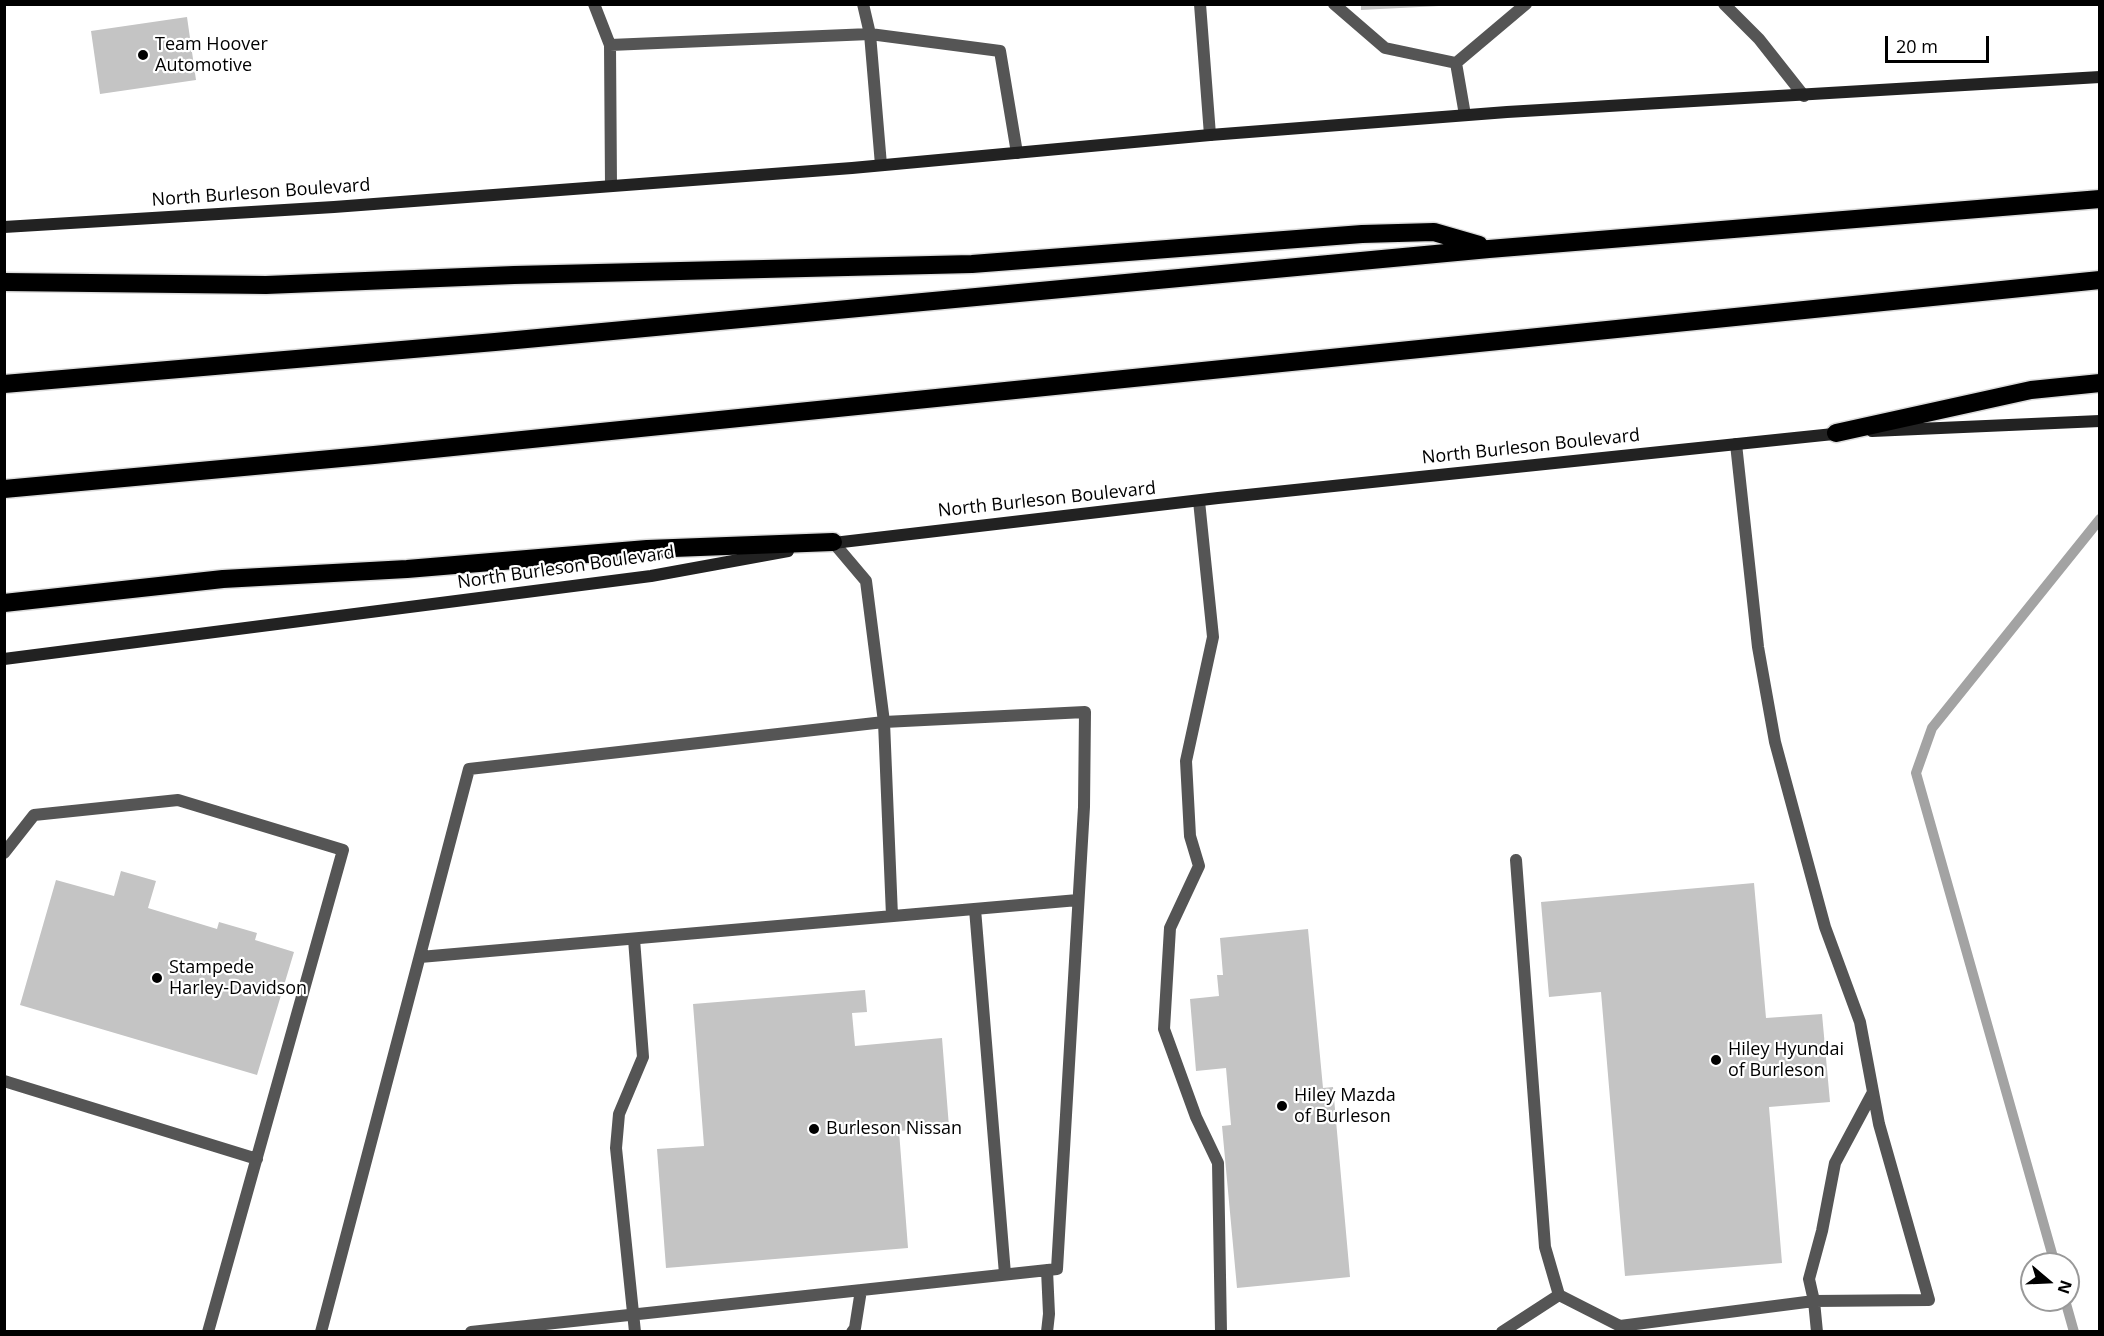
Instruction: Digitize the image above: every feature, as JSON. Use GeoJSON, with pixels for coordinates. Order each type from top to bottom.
{"type":"FeatureCollection","features":[{"type":"Feature","properties":{"kind":"highway"},"geometry":{"type":"LineString","coordinates":[[4,384],[1489,249],[2100,199]]}},
{"type":"Feature","properties":{"kind":"highway"},"geometry":{"type":"LineString","coordinates":[[4,282],[266,285],[514,275],[972,264],[1362,234],[1434,232],[1489,249]]}},
{"type":"Feature","properties":{"kind":"highway"},"geometry":{"type":"LineString","coordinates":[[4,489],[374,455],[2100,280]]}},
{"type":"Feature","properties":{"kind":"highway"},"geometry":{"type":"LineString","coordinates":[[1836,433],[2031,390],[2100,383]]}},
{"type":"Feature","properties":{"kind":"highway"},"geometry":{"type":"LineString","coordinates":[[4,603],[223,579],[407,568],[647,549],[834,542]]}},
{"type":"Feature","properties":{"kind":"main road","name":"North Burleson Boulevard"},"geometry":{"type":"LineString","coordinates":[[4,227],[345,206],[611,186],[1465,115],[2100,77]]}},
{"type":"Feature","properties":{"kind":"main road","name":"North Burleson Boulevard"},"geometry":{"type":"LineString","coordinates":[[4,659],[651,576],[834,542],[1836,433],[2100,421]]}},
{"type":"Feature","properties":{"kind":"street"},"geometry":{"type":"LineString","coordinates":[[594,4],[610,45],[611,186]]}},
{"type":"Feature","properties":{"kind":"street"},"geometry":{"type":"LineString","coordinates":[[863,4],[870,34],[881,165]]}},
{"type":"Feature","properties":{"kind":"street"},"geometry":{"type":"LineString","coordinates":[[1200,4],[1210,135]]}},
{"type":"Feature","properties":{"kind":"street"},"geometry":{"type":"LineString","coordinates":[[1334,4],[1385,48],[1456,63]]}},
{"type":"Feature","properties":{"kind":"street"},"geometry":{"type":"LineString","coordinates":[[1456,63],[1526,4]]}},
{"type":"Feature","properties":{"kind":"street"},"geometry":{"type":"LineString","coordinates":[[1724,4],[1759,39],[1804,96]]}},
{"type":"Feature","properties":{"kind":"street"},"geometry":{"type":"LineString","coordinates":[[610,45],[870,34],[1000,51],[1017,153]]}},
{"type":"Feature","properties":{"kind":"street"},"geometry":{"type":"LineString","coordinates":[[1456,63],[1465,115]]}},
{"type":"Feature","properties":{"kind":"street"},"geometry":{"type":"LineString","coordinates":[[1516,860],[1545,1247],[1559,1295],[1620,1326],[1814,1301],[1929,1300],[1879,1124],[1860,1022],[1825,927],[1775,742],[1758,647],[1736,444]]}},
{"type":"Feature","properties":{"kind":"street"},"geometry":{"type":"LineString","coordinates":[[1199,501],[1213,637],[1186,761],[1190,836],[1199,866],[1170,928],[1164,1029],[1196,1117],[1218,1163],[1221,1332]]}},
{"type":"Feature","properties":{"kind":"street"},"geometry":{"type":"LineString","coordinates":[[834,542],[866,581],[884,722],[892,916]]}},
{"type":"Feature","properties":{"kind":"street"},"geometry":{"type":"LineString","coordinates":[[321,1332],[470,769],[884,722],[1085,712],[1084,807],[1057,1269],[471,1332]]}},
{"type":"Feature","properties":{"kind":"street"},"geometry":{"type":"LineString","coordinates":[[4,853],[34,815],[178,800],[343,850],[208,1332]]}},
{"type":"Feature","properties":{"kind":"street"},"geometry":{"type":"LineString","coordinates":[[420,957],[1078,900]]}},
{"type":"Feature","properties":{"kind":"street"},"geometry":{"type":"LineString","coordinates":[[975,909],[1005,1274]]}},
{"type":"Feature","properties":{"kind":"street"},"geometry":{"type":"LineString","coordinates":[[634,939],[644,1057],[619,1114],[616,1148],[635,1332]]}},
{"type":"Feature","properties":{"kind":"street"},"geometry":{"type":"LineString","coordinates":[[4,1081],[257,1159]]}},
{"type":"Feature","properties":{"kind":"street"},"geometry":{"type":"LineString","coordinates":[[1816,1332],[1814,1301],[1809,1279],[1822,1231],[1835,1163],[1873,1092]]}},
{"type":"Feature","properties":{"kind":"street"},"geometry":{"type":"LineString","coordinates":[[1047,1270],[1049,1314],[1047,1332]]}},
{"type":"Feature","properties":{"kind":"street"},"geometry":{"type":"LineString","coordinates":[[852,1332],[855,1328],[861,1290]]}},
{"type":"Feature","properties":{"kind":"street"},"geometry":{"type":"LineString","coordinates":[[1502,1332],[1559,1295]]}},
{"type":"Feature","properties":{"kind":"building"},"geometry":{"type":"Polygon","coordinates":[[[1361,4],[1439,4],[1439,6],[1361,10],[1361,4]]]}},
{"type":"Feature","properties":{"kind":"building","name":"Team Hoover Automotive"},"geometry":{"type":"Polygon","coordinates":[[[187,17],[196,80],[100,94],[91,31],[187,17]]]}},
{"type":"Feature","properties":{"kind":"building","name":"Stampede Harley-Davidson"},"geometry":{"type":"Polygon","coordinates":[[[121,871],[156,881],[148,908],[217,929],[219,922],[257,933],[255,940],[294,952],[257,1075],[20,1005],[56,880],[114,896],[121,871]]]}},
{"type":"Feature","properties":{"kind":"building","name":"Hiley Hyundai of Burleson"},"geometry":{"type":"Polygon","coordinates":[[[1754,883],[1766,1018],[1822,1014],[1830,1102],[1769,1107],[1782,1263],[1625,1276],[1601,992],[1549,997],[1541,902],[1754,883]]]}},
{"type":"Feature","properties":{"kind":"building","name":"Hiley Mazda of Burleson"},"geometry":{"type":"Polygon","coordinates":[[[1308,929],[1323,1088],[1333,1087],[1350,1277],[1237,1288],[1222,1126],[1231,1125],[1226,1068],[1196,1071],[1190,999],[1219,996],[1217,975],[1223,975],[1220,938],[1308,929]]]}},
{"type":"Feature","properties":{"kind":"building","name":"Burleson Nissan"},"geometry":{"type":"Polygon","coordinates":[[[865,990],[867,1012],[852,1013],[855,1046],[942,1038],[949,1127],[899,1131],[908,1248],[666,1268],[657,1149],[704,1146],[693,1004],[865,990]]]}},
{"type":"Feature","properties":{"kind":"waterway"},"geometry":{"type":"LineString","coordinates":[[2052,1252],[1916,773],[1932,728],[2100,519]]}},
{"type":"Feature","properties":{"kind":"waterway"},"geometry":{"type":"LineString","coordinates":[[2068,1312],[2074,1332]]}},
{"type":"Feature","properties":{"kind":"place","name":"Team Hoover Automotive"},"geometry":{"type":"Point","coordinates":[143,55]}},
{"type":"Feature","properties":{"kind":"place","name":"Stampede Harley-Davidson"},"geometry":{"type":"Point","coordinates":[157,978]}},
{"type":"Feature","properties":{"kind":"place","name":"Hiley Hyundai of Burleson"},"geometry":{"type":"Point","coordinates":[1716,1060]}},
{"type":"Feature","properties":{"kind":"place","name":"Hiley Mazda of Burleson"},"geometry":{"type":"Point","coordinates":[1282,1106]}},
{"type":"Feature","properties":{"kind":"place","name":"Burleson Nissan"},"geometry":{"type":"Point","coordinates":[814,1129]}}]}
